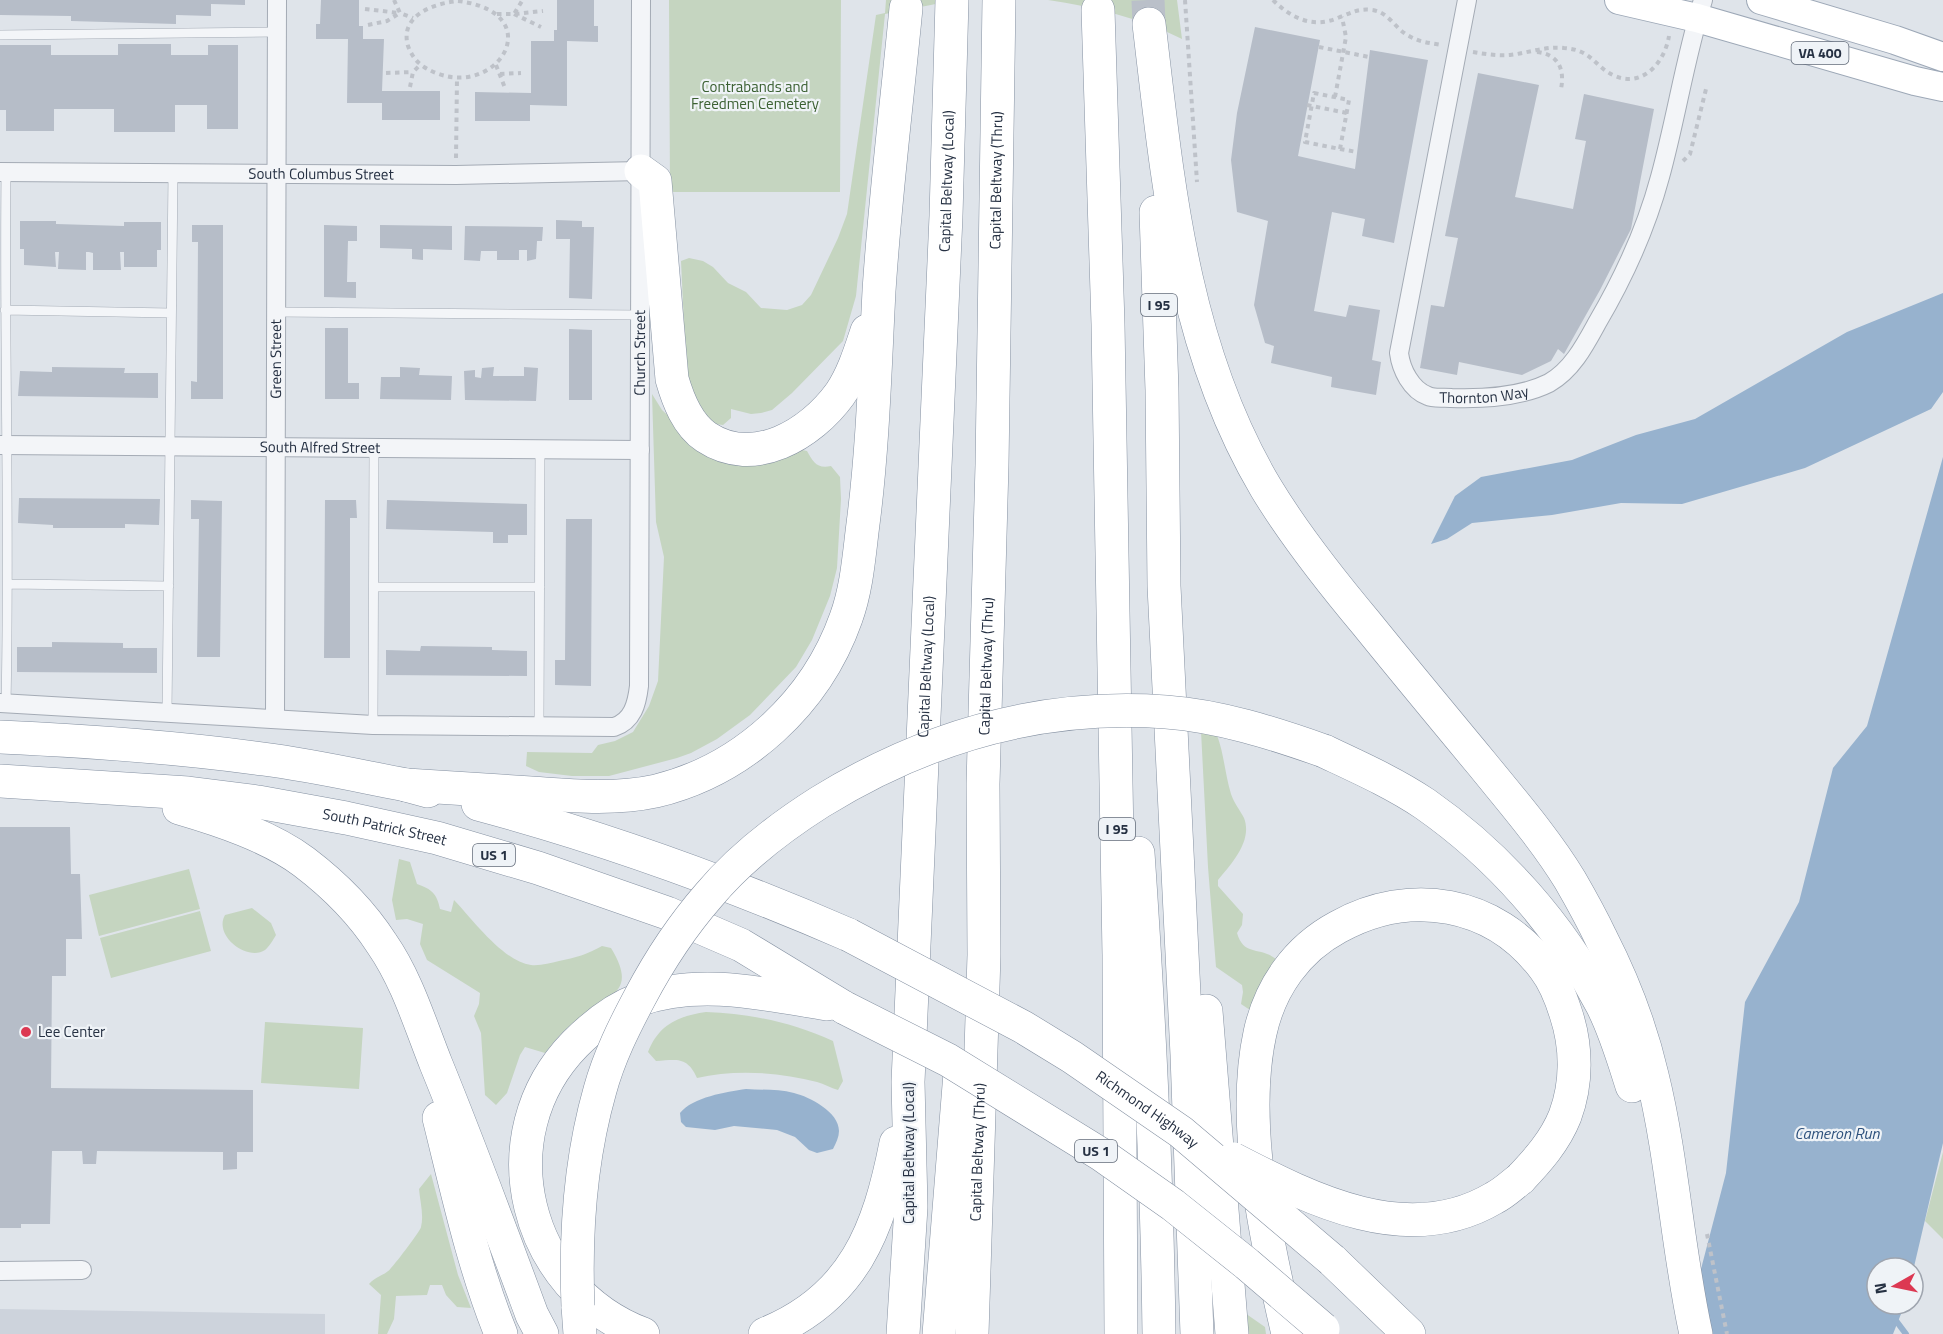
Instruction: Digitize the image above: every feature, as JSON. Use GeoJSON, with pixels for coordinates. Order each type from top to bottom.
{"type":"FeatureCollection","features":[{"type":"Feature","properties":{"kind":"highway","name":"Capital Beltway (Local)"},"geometry":{"type":"LineString","coordinates":[[903,1334],[911,1207],[908,1082],[946,228],[952,0]]}},
{"type":"Feature","properties":{"kind":"highway","name":"Capital Beltway (Thru)"},"geometry":{"type":"LineString","coordinates":[[972,1334],[984,955],[983,784],[992,465],[999,0]]}},
{"type":"Feature","properties":{"kind":"highway"},"geometry":{"type":"LineString","coordinates":[[0,737],[80,741],[265,759],[406,785],[573,796],[629,796],[656,791],[706,773],[734,758],[760,740],[785,717],[815,679],[834,646],[846,618],[857,575],[867,495],[880,280],[906,8]]}},
{"type":"Feature","properties":{"kind":"highway","name":"I 95"},"geometry":{"type":"LineString","coordinates":[[1098,10],[1108,324],[1119,955],[1121,1334]]}},
{"type":"Feature","properties":{"kind":"highway","name":"I 95"},"geometry":{"type":"LineString","coordinates":[[1197,1334],[1187,1055],[1164,586],[1162,390],[1149,24],[1177,236],[1187,287],[1223,402],[1266,487],[1293,529],[1348,602],[1515,805],[1569,879],[1603,941],[1630,1002],[1652,1074],[1666,1146],[1684,1276]]}},
{"type":"Feature","properties":{"kind":"highway"},"geometry":{"type":"LineString","coordinates":[[641,171],[655,181],[672,379],[679,402],[689,419],[705,436],[724,446],[745,449],[782,443],[802,432],[820,416],[840,393],[859,358],[880,280]]}},
{"type":"Feature","properties":{"kind":"highway"},"geometry":{"type":"LineString","coordinates":[[1108,324],[1150,1050],[1160,1334]]}},
{"type":"Feature","properties":{"kind":"highway"},"geometry":{"type":"LineString","coordinates":[[581,1329],[577,1280],[578,1212],[590,1131],[600,1088],[615,1046],[658,964],[709,894],[777,830],[841,790],[905,756],[962,735],[999,725],[1069,713],[1105,711],[1170,712],[1205,718],[1281,736],[1324,751],[1387,782],[1424,804],[1470,839],[1504,872],[1552,927],[1581,968],[1602,1005],[1620,1047],[1646,1127],[1684,1276],[1696,1334]]}},
{"type":"Feature","properties":{"kind":"highway","name":"South Patrick Street"},"geometry":{"type":"LineString","coordinates":[[0,781],[188,793],[258,802],[437,838],[538,868],[667,913],[741,945],[845,1008]]}},
{"type":"Feature","properties":{"kind":"highway"},"geometry":{"type":"LineString","coordinates":[[939,1334],[983,784]]}},
{"type":"Feature","properties":{"kind":"highway","name":"Richmond Highway"},"geometry":{"type":"LineString","coordinates":[[406,785],[596,838],[699,874],[849,935],[1033,1033],[1072,1057],[1180,1132],[1332,1260],[1409,1334]]}},
{"type":"Feature","properties":{"kind":"highway"},"geometry":{"type":"LineString","coordinates":[[117,790],[207,816],[258,836],[302,861],[331,885],[382,944],[413,1005],[532,1315],[542,1334]]}},
{"type":"Feature","properties":{"kind":"highway"},"geometry":{"type":"LineString","coordinates":[[1174,809],[1192,869],[1212,1073],[1232,1334]]}},
{"type":"Feature","properties":{"kind":"highway"},"geometry":{"type":"LineString","coordinates":[[1180,1132],[1255,1170],[1266,1176],[1287,1187],[1352,1212],[1415,1221],[1442,1219],[1470,1210],[1496,1198],[1520,1179],[1553,1140],[1565,1116],[1573,1084],[1575,1051],[1570,1025],[1560,995],[1546,969],[1524,945],[1498,926],[1473,914],[1449,907],[1423,904],[1395,905],[1342,924],[1321,936],[1307,948],[1282,976],[1270,1002],[1260,1033],[1253,1113],[1254,1137],[1259,1172],[1260,1184],[1263,1207],[1274,1274],[1288,1334]]}},
{"type":"Feature","properties":{"kind":"highway"},"geometry":{"type":"LineString","coordinates":[[644,1334],[605,1316],[586,1302],[550,1257],[537,1231],[528,1196],[527,1146],[533,1116],[545,1085],[564,1056],[589,1031],[613,1013],[638,1000],[700,988],[763,993],[845,1008]]}},
{"type":"Feature","properties":{"kind":"highway"},"geometry":{"type":"LineString","coordinates":[[413,1005],[458,1193],[483,1284],[501,1334]]}},
{"type":"Feature","properties":{"kind":"highway","name":"US 1"},"geometry":{"type":"LineString","coordinates":[[845,1008],[948,1060],[1102,1155],[1173,1205],[1247,1264],[1328,1334]]}},
{"type":"Feature","properties":{"kind":"highway"},"geometry":{"type":"LineString","coordinates":[[765,1334],[795,1320],[830,1294],[866,1245],[883,1204],[908,1082]]}},
{"type":"Feature","properties":{"kind":"main road","name":"VA 400"},"geometry":{"type":"LineString","coordinates":[[1619,0],[1690,15],[1915,81],[1943,87]]}},
{"type":"Feature","properties":{"kind":"main road","name":"VA 400"},"geometry":{"type":"LineString","coordinates":[[1761,0],[1895,40],[1943,57]]}},
{"type":"Feature","properties":{"kind":"street","name":"Green Street"},"geometry":{"type":"LineString","coordinates":[[275,719],[277,0]]}},
{"type":"Feature","properties":{"kind":"street","name":"Church Street"},"geometry":{"type":"LineString","coordinates":[[539,726],[614,727],[624,723],[635,706],[639,686],[641,0]]}},
{"type":"Feature","properties":{"kind":"street","name":"Thornton Way"},"geometry":{"type":"LineString","coordinates":[[1467,0],[1399,353],[1401,366],[1410,382],[1428,396],[1460,398],[1522,392],[1549,383],[1566,371],[1582,350],[1618,288],[1643,229],[1660,179],[1690,15]]}},
{"type":"Feature","properties":{"kind":"street","name":"South Columbus Street"},"geometry":{"type":"LineString","coordinates":[[3,172],[456,176],[641,171]]}},
{"type":"Feature","properties":{"kind":"street","name":"South Alfred Street"},"geometry":{"type":"LineString","coordinates":[[3,445],[640,450]]}},
{"type":"Feature","properties":{"kind":"street"},"geometry":{"type":"LineString","coordinates":[[3,703],[373,725],[539,726]]}},
{"type":"Feature","properties":{"kind":"street"},"geometry":{"type":"LineString","coordinates":[[0,1271],[82,1270]]}},
{"type":"Feature","properties":{"kind":"lane"},"geometry":{"type":"LineString","coordinates":[[0,35],[277,32]]}},
{"type":"Feature","properties":{"kind":"lane"},"geometry":{"type":"LineString","coordinates":[[3,172],[5,310],[3,445],[9,469],[8,584],[3,703]]}},
{"type":"Feature","properties":{"kind":"lane"},"geometry":{"type":"LineString","coordinates":[[167,713],[173,174]]}},
{"type":"Feature","properties":{"kind":"lane"},"geometry":{"type":"LineString","coordinates":[[5,310],[171,313]]}},
{"type":"Feature","properties":{"kind":"lane"},"geometry":{"type":"LineString","coordinates":[[276,312],[641,315]]}},
{"type":"Feature","properties":{"kind":"lane"},"geometry":{"type":"LineString","coordinates":[[373,725],[374,449]]}},
{"type":"Feature","properties":{"kind":"lane"},"geometry":{"type":"LineString","coordinates":[[539,726],[540,450]]}},
{"type":"Feature","properties":{"kind":"lane"},"geometry":{"type":"LineString","coordinates":[[8,584],[169,586]]}},
{"type":"Feature","properties":{"kind":"lane"},"geometry":{"type":"LineString","coordinates":[[374,587],[540,587]]}},
{"type":"Feature","properties":{"kind":"path"},"geometry":{"type":"LineString","coordinates":[[394,0],[400,13]]}},
{"type":"Feature","properties":{"kind":"path"},"geometry":{"type":"LineString","coordinates":[[458,0],[489,8],[506,27],[508,38],[503,58],[496,65],[475,75],[457,78],[443,76],[420,65],[410,53],[407,41],[408,29],[413,18],[442,2],[458,0]]}},
{"type":"Feature","properties":{"kind":"path"},"geometry":{"type":"LineString","coordinates":[[1185,0],[1197,186]]}},
{"type":"Feature","properties":{"kind":"path"},"geometry":{"type":"LineString","coordinates":[[1273,0],[1289,14],[1305,21],[1325,22],[1363,9],[1379,11],[1409,37],[1444,46]]}},
{"type":"Feature","properties":{"kind":"path"},"geometry":{"type":"LineString","coordinates":[[514,14],[522,1]]}},
{"type":"Feature","properties":{"kind":"path"},"geometry":{"type":"LineString","coordinates":[[365,9],[400,13],[413,18]]}},
{"type":"Feature","properties":{"kind":"path"},"geometry":{"type":"LineString","coordinates":[[496,14],[543,11]]}},
{"type":"Feature","properties":{"kind":"path"},"geometry":{"type":"LineString","coordinates":[[368,25],[387,21],[400,13]]}},
{"type":"Feature","properties":{"kind":"path"},"geometry":{"type":"LineString","coordinates":[[514,14],[541,27]]}},
{"type":"Feature","properties":{"kind":"path"},"geometry":{"type":"LineString","coordinates":[[1467,51],[1508,56],[1553,47],[1575,49],[1591,57],[1616,76],[1634,77],[1658,65],[1666,49],[1690,15]]}},
{"type":"Feature","properties":{"kind":"path"},"geometry":{"type":"LineString","coordinates":[[1335,97],[1346,30],[1342,17]]}},
{"type":"Feature","properties":{"kind":"path"},"geometry":{"type":"LineString","coordinates":[[1318,47],[1369,57]]}},
{"type":"Feature","properties":{"kind":"path"},"geometry":{"type":"LineString","coordinates":[[1530,51],[1547,54],[1555,59],[1563,75],[1561,90]]}},
{"type":"Feature","properties":{"kind":"path"},"geometry":{"type":"LineString","coordinates":[[410,87],[413,72],[420,65]]}},
{"type":"Feature","properties":{"kind":"path"},"geometry":{"type":"LineString","coordinates":[[496,65],[505,88]]}},
{"type":"Feature","properties":{"kind":"path"},"geometry":{"type":"LineString","coordinates":[[386,73],[413,72]]}},
{"type":"Feature","properties":{"kind":"path"},"geometry":{"type":"LineString","coordinates":[[500,74],[521,73]]}},
{"type":"Feature","properties":{"kind":"path"},"geometry":{"type":"LineString","coordinates":[[456,176],[457,78]]}},
{"type":"Feature","properties":{"kind":"path"},"geometry":{"type":"LineString","coordinates":[[1340,149],[1349,100],[1314,93],[1309,106],[1305,142],[1340,149],[1357,152]]}},
{"type":"Feature","properties":{"kind":"path"},"geometry":{"type":"LineString","coordinates":[[1309,106],[1347,113]]}},
{"type":"Feature","properties":{"kind":"shaded area"},"geometry":{"type":"Polygon","coordinates":[[[0,1309],[325,1314],[325,1334],[0,1334],[0,1309]]]}},
{"type":"Feature","properties":{"kind":"green space","name":"Contrabands and Freedmen Cemetery"},"geometry":{"type":"Polygon","coordinates":[[[669,0],[841,0],[840,192],[670,192],[669,0]]]}},
{"type":"Feature","properties":{"kind":"green space"},"geometry":{"type":"Polygon","coordinates":[[[886,0],[956,0],[885,14],[856,296],[843,341],[772,410],[751,414],[731,409],[731,418],[723,425],[708,423],[696,407],[686,368],[681,261],[689,258],[703,261],[713,267],[728,283],[746,292],[761,308],[787,310],[802,305],[811,295],[847,214],[876,15],[885,13],[886,0]]]}},
{"type":"Feature","properties":{"kind":"green space"},"geometry":{"type":"Polygon","coordinates":[[[1048,0],[1177,0],[1182,39],[1116,14],[1048,0]]]}},
{"type":"Feature","properties":{"kind":"green space"},"geometry":{"type":"Polygon","coordinates":[[[652,394],[662,410],[677,424],[807,451],[816,464],[831,466],[840,477],[841,499],[837,568],[830,596],[812,640],[796,667],[750,715],[717,739],[677,758],[609,776],[572,776],[539,772],[526,766],[527,752],[592,753],[598,745],[615,741],[633,732],[649,706],[658,681],[664,557],[656,522],[652,394]]]}},
{"type":"Feature","properties":{"kind":"green space"},"geometry":{"type":"Polygon","coordinates":[[[1201,731],[1217,735],[1231,794],[1244,818],[1246,827],[1243,844],[1218,880],[1218,886],[1243,914],[1242,925],[1237,933],[1240,940],[1248,948],[1276,959],[1250,1010],[1241,1004],[1242,985],[1216,967],[1201,731]]]}},
{"type":"Feature","properties":{"kind":"green space"},"geometry":{"type":"Polygon","coordinates":[[[399,859],[410,862],[417,884],[433,893],[440,909],[451,912],[454,900],[490,939],[520,962],[531,965],[545,964],[570,959],[602,946],[611,948],[618,962],[622,974],[618,990],[571,1024],[545,1053],[525,1047],[507,1093],[496,1105],[485,1095],[481,1033],[474,1016],[479,1004],[480,993],[427,960],[420,944],[423,924],[407,919],[396,920],[392,900],[399,859]]]}},
{"type":"Feature","properties":{"kind":"green space"},"geometry":{"type":"Polygon","coordinates":[[[189,869],[200,909],[99,936],[89,895],[189,869]]]}},
{"type":"Feature","properties":{"kind":"green space"},"geometry":{"type":"Polygon","coordinates":[[[252,908],[271,923],[276,935],[265,950],[258,953],[250,953],[234,945],[224,931],[225,915],[252,908]]]}},
{"type":"Feature","properties":{"kind":"green space"},"geometry":{"type":"Polygon","coordinates":[[[200,911],[211,951],[111,978],[100,938],[200,911]]]}},
{"type":"Feature","properties":{"kind":"green space"},"geometry":{"type":"Polygon","coordinates":[[[706,1012],[771,1020],[833,1041],[843,1081],[838,1090],[817,1082],[773,1074],[726,1073],[697,1078],[685,1063],[676,1060],[656,1061],[648,1052],[658,1034],[671,1023],[687,1016],[706,1012]]]}},
{"type":"Feature","properties":{"kind":"green space"},"geometry":{"type":"Polygon","coordinates":[[[265,1022],[363,1028],[359,1089],[261,1083],[265,1022]]]}},
{"type":"Feature","properties":{"kind":"green space"},"geometry":{"type":"Polygon","coordinates":[[[1943,1152],[1943,1239],[1925,1221],[1943,1152]]]}},
{"type":"Feature","properties":{"kind":"green space"},"geometry":{"type":"Polygon","coordinates":[[[431,1174],[458,1275],[471,1308],[457,1307],[446,1295],[442,1285],[430,1285],[427,1295],[396,1296],[394,1319],[387,1334],[378,1334],[381,1295],[369,1284],[389,1270],[420,1229],[422,1218],[419,1189],[431,1174]]]}},
{"type":"Feature","properties":{"kind":"green space"},"geometry":{"type":"Polygon","coordinates":[[[1242,1311],[1265,1327],[1266,1334],[1243,1334],[1242,1311]]]}},
{"type":"Feature","properties":{"kind":"water"},"geometry":{"type":"Polygon","coordinates":[[[1943,293],[1943,392],[1931,409],[1805,468],[1682,504],[1621,503],[1552,515],[1472,523],[1447,539],[1431,544],[1455,496],[1481,477],[1572,460],[1636,435],[1695,419],[1847,332],[1943,293]]]}},
{"type":"Feature","properties":{"kind":"water","name":"Cameron Run"},"geometry":{"type":"Polygon","coordinates":[[[1943,457],[1943,1143],[1917,1256],[1865,1256],[1865,1316],[1900,1316],[1893,1334],[1680,1334],[1701,1269],[1726,1173],[1745,1002],[1799,902],[1833,768],[1867,726],[1943,457]]]}},
{"type":"Feature","properties":{"kind":"water"},"geometry":{"type":"Polygon","coordinates":[[[746,1089],[794,1093],[822,1106],[838,1124],[838,1136],[833,1149],[817,1153],[809,1150],[795,1137],[777,1130],[734,1126],[715,1130],[686,1127],[681,1122],[680,1113],[693,1103],[710,1096],[746,1089]]]}},
{"type":"Feature","properties":{"kind":"building"},"geometry":{"type":"Polygon","coordinates":[[[0,0],[245,0],[245,5],[211,4],[211,16],[176,15],[176,24],[71,21],[71,16],[0,15],[0,0]]]}},
{"type":"Feature","properties":{"kind":"building"},"geometry":{"type":"Polygon","coordinates":[[[321,0],[359,0],[359,26],[363,26],[363,39],[384,39],[382,91],[440,91],[440,120],[382,120],[382,103],[347,103],[348,39],[316,39],[316,24],[320,24],[321,0]]]}},
{"type":"Feature","properties":{"kind":"building"},"geometry":{"type":"Polygon","coordinates":[[[557,0],[594,0],[594,26],[598,26],[598,42],[567,41],[567,106],[530,105],[530,121],[475,121],[475,92],[531,93],[531,41],[554,41],[554,30],[557,30],[557,0]]]}},
{"type":"Feature","properties":{"kind":"building"},"geometry":{"type":"Polygon","coordinates":[[[1255,27],[1320,40],[1298,156],[1355,169],[1370,50],[1428,60],[1394,243],[1362,236],[1365,219],[1332,212],[1314,311],[1346,317],[1349,305],[1380,310],[1372,360],[1381,362],[1376,395],[1331,387],[1332,377],[1271,363],[1274,346],[1265,343],[1254,305],[1268,221],[1237,212],[1231,160],[1237,113],[1255,27]]]}},
{"type":"Feature","properties":{"kind":"building"},"geometry":{"type":"Polygon","coordinates":[[[118,44],[171,44],[171,55],[208,55],[208,45],[238,45],[238,129],[207,129],[207,105],[175,105],[175,132],[114,132],[114,109],[54,109],[54,131],[6,131],[6,110],[0,110],[0,45],[51,45],[51,55],[118,55],[118,44]]]}},
{"type":"Feature","properties":{"kind":"building"},"geometry":{"type":"Polygon","coordinates":[[[1478,73],[1539,85],[1515,197],[1573,209],[1586,141],[1575,139],[1584,94],[1654,109],[1631,229],[1564,354],[1558,349],[1551,361],[1522,375],[1459,362],[1457,375],[1420,368],[1431,305],[1444,307],[1458,238],[1445,236],[1478,73]]]}},
{"type":"Feature","properties":{"kind":"building"},"geometry":{"type":"Polygon","coordinates":[[[556,220],[582,221],[582,227],[594,227],[592,299],[569,298],[570,239],[556,239],[556,220]]]}},
{"type":"Feature","properties":{"kind":"building"},"geometry":{"type":"Polygon","coordinates":[[[20,221],[124,226],[124,222],[161,222],[161,250],[157,250],[157,267],[124,267],[124,252],[120,252],[121,270],[93,270],[93,253],[89,252],[86,252],[86,270],[58,269],[59,252],[55,252],[56,267],[24,265],[24,249],[20,249],[20,221]]]}},
{"type":"Feature","properties":{"kind":"building"},"geometry":{"type":"Polygon","coordinates":[[[192,225],[223,225],[223,399],[191,399],[191,381],[197,382],[198,242],[192,242],[192,225]]]}},
{"type":"Feature","properties":{"kind":"building"},"geometry":{"type":"Polygon","coordinates":[[[324,225],[357,226],[357,241],[348,241],[347,282],[356,282],[356,298],[324,297],[324,225]]]}},
{"type":"Feature","properties":{"kind":"building"},"geometry":{"type":"Polygon","coordinates":[[[380,225],[452,226],[452,250],[423,249],[423,260],[412,259],[412,249],[380,248],[380,225]]]}},
{"type":"Feature","properties":{"kind":"building"},"geometry":{"type":"Polygon","coordinates":[[[465,226],[543,227],[542,241],[537,241],[536,259],[527,261],[527,250],[519,250],[519,260],[497,260],[497,251],[481,251],[480,261],[464,260],[465,226]]]}},
{"type":"Feature","properties":{"kind":"building"},"geometry":{"type":"Polygon","coordinates":[[[325,328],[348,328],[348,383],[359,383],[359,399],[325,399],[325,328]]]}},
{"type":"Feature","properties":{"kind":"building"},"geometry":{"type":"Polygon","coordinates":[[[569,329],[592,330],[592,400],[569,400],[569,329]]]}},
{"type":"Feature","properties":{"kind":"building"},"geometry":{"type":"Polygon","coordinates":[[[52,367],[125,368],[124,373],[158,373],[158,398],[18,396],[20,371],[52,372],[52,367]]]}},
{"type":"Feature","properties":{"kind":"building"},"geometry":{"type":"Polygon","coordinates":[[[400,367],[420,368],[419,375],[452,376],[451,400],[380,399],[381,377],[400,377],[400,367]]]}},
{"type":"Feature","properties":{"kind":"building"},"geometry":{"type":"Polygon","coordinates":[[[494,367],[493,376],[524,376],[524,367],[538,368],[536,401],[465,400],[464,371],[475,370],[475,377],[481,378],[482,368],[494,367]]]}},
{"type":"Feature","properties":{"kind":"building"},"geometry":{"type":"Polygon","coordinates":[[[19,498],[160,499],[159,525],[125,524],[125,528],[53,528],[53,525],[18,523],[19,498]]]}},
{"type":"Feature","properties":{"kind":"building"},"geometry":{"type":"Polygon","coordinates":[[[191,500],[222,501],[220,657],[197,657],[199,519],[191,519],[191,500]]]}},
{"type":"Feature","properties":{"kind":"building"},"geometry":{"type":"Polygon","coordinates":[[[325,500],[356,500],[357,518],[350,518],[350,658],[324,658],[325,500]]]}},
{"type":"Feature","properties":{"kind":"building"},"geometry":{"type":"Polygon","coordinates":[[[387,500],[527,504],[527,535],[508,535],[508,543],[493,543],[493,532],[386,529],[387,500]]]}},
{"type":"Feature","properties":{"kind":"building"},"geometry":{"type":"Polygon","coordinates":[[[566,519],[592,519],[591,686],[555,685],[555,660],[565,660],[566,519]]]}},
{"type":"Feature","properties":{"kind":"building"},"geometry":{"type":"Polygon","coordinates":[[[52,642],[123,643],[123,648],[157,648],[157,673],[17,672],[17,647],[52,647],[52,642]]]}},
{"type":"Feature","properties":{"kind":"building"},"geometry":{"type":"Polygon","coordinates":[[[421,646],[492,647],[492,650],[527,651],[527,676],[386,675],[386,650],[420,651],[421,646]]]}},
{"type":"Feature","properties":{"kind":"building","name":"Lee Center"},"geometry":{"type":"Polygon","coordinates":[[[0,827],[70,827],[71,874],[80,874],[82,939],[66,939],[66,976],[52,976],[51,1088],[253,1090],[253,1152],[237,1152],[237,1169],[223,1170],[223,1152],[97,1151],[96,1164],[83,1164],[82,1151],[52,1151],[50,1224],[21,1224],[21,1228],[0,1228],[0,827]]]}},
{"type":"Feature","properties":{"kind":"waterway"},"geometry":{"type":"LineString","coordinates":[[1894,1318],[1906,1334]]}},
{"type":"Feature","properties":{"kind":"tunnel"},"geometry":{"type":"LineString","coordinates":[[1148,0],[1149,24]]}},
{"type":"Feature","properties":{"kind":"place","name":"Lee Center"},"geometry":{"type":"Point","coordinates":[26,1032]}}]}
